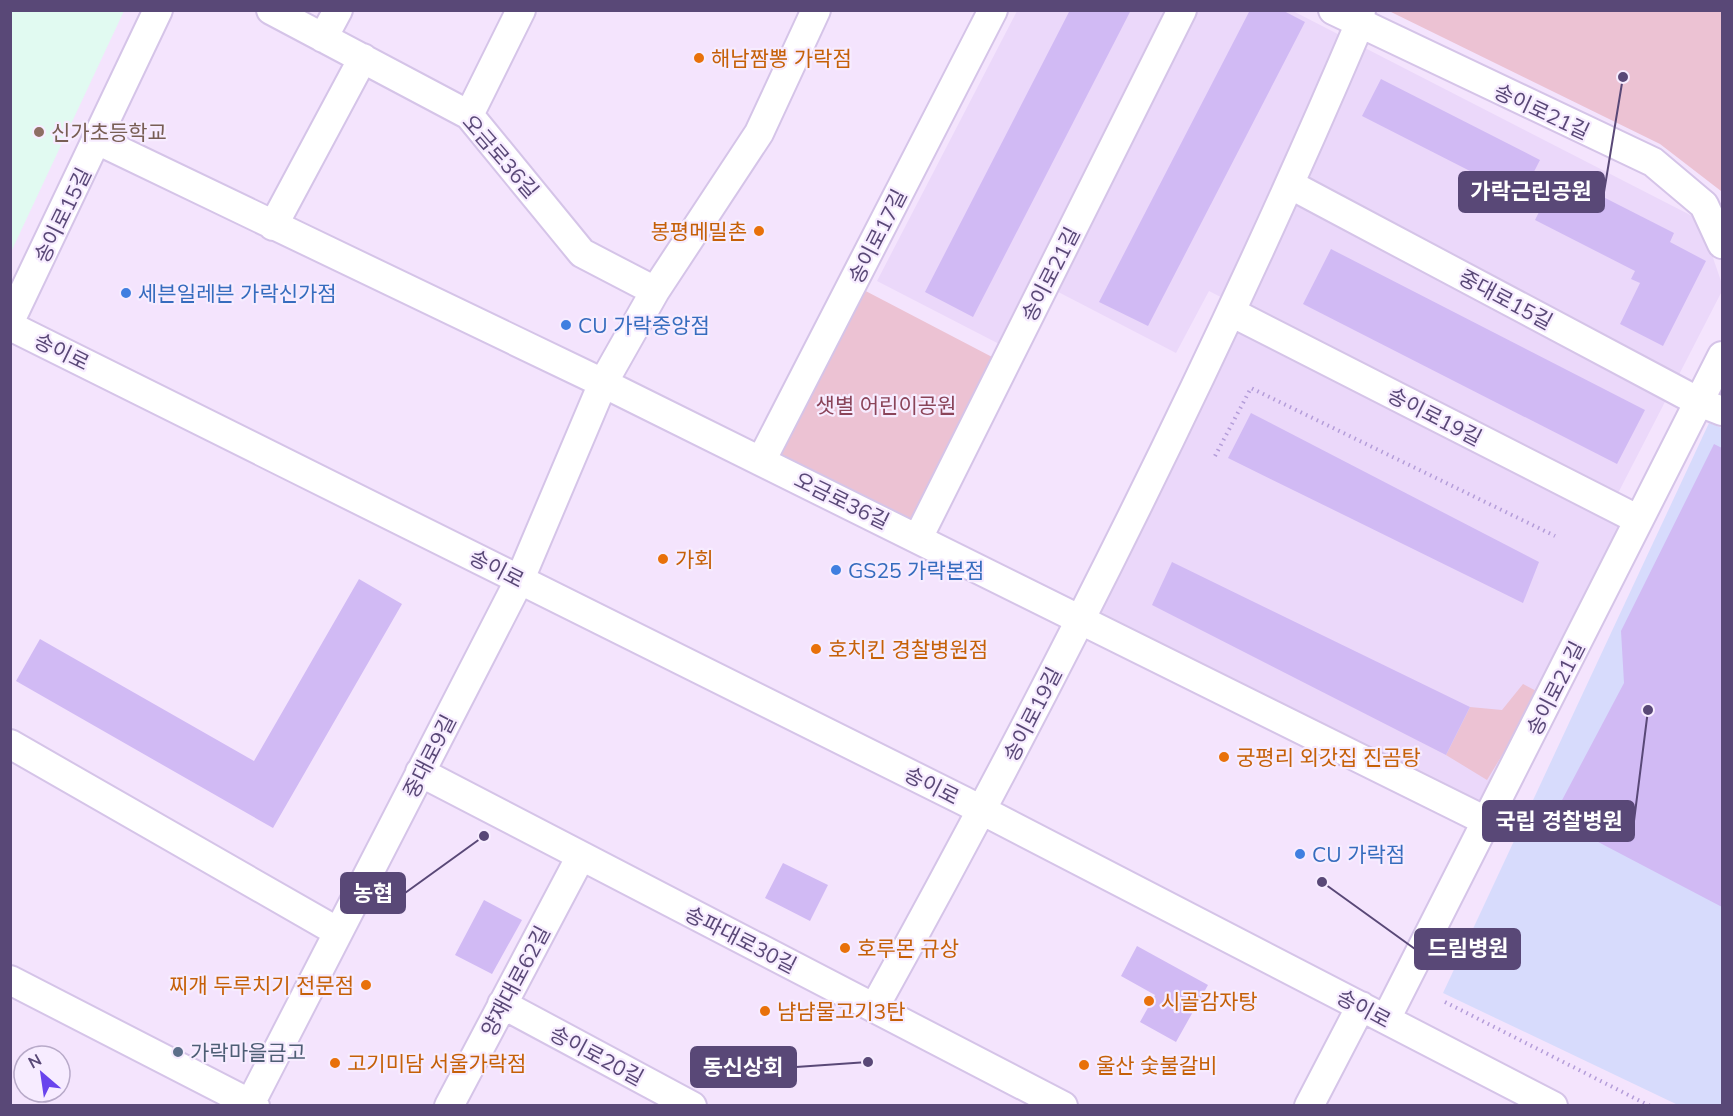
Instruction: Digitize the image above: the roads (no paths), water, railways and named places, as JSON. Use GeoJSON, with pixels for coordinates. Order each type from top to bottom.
{"type":"FeatureCollection","features":[{"type":"Feature","properties":{"kind":"street","name":"송이로15길"},"geometry":{"type":"LineString","coordinates":[[10,323],[158,10]]}},
{"type":"Feature","properties":{"kind":"street","name":"오금로36길"},"geometry":{"type":"LineString","coordinates":[[271,10],[469,115],[582,254],[655,291]]}},
{"type":"Feature","properties":{"kind":"street"},"geometry":{"type":"LineString","coordinates":[[323,38],[338,10]]}},
{"type":"Feature","properties":{"kind":"street"},"geometry":{"type":"LineString","coordinates":[[469,115],[521,10]]}},
{"type":"Feature","properties":{"kind":"street"},"geometry":{"type":"LineString","coordinates":[[520,579],[603,383],[655,291],[759,133],[816,10]]}},
{"type":"Feature","properties":{"kind":"street","name":"송이로17길"},"geometry":{"type":"LineString","coordinates":[[761,461],[993,10]]}},
{"type":"Feature","properties":{"kind":"street","name":"송이로21길"},"geometry":{"type":"LineString","coordinates":[[918,538],[1182,10]]}},
{"type":"Feature","properties":{"kind":"street","name":"송이로21길"},"geometry":{"type":"LineString","coordinates":[[1333,10],[1360,18],[1653,162],[1704,205],[1722,244]]}},
{"type":"Feature","properties":{"kind":"street","name":"송이로19길"},"geometry":{"type":"LineString","coordinates":[[983,811],[1081,618],[1231,312],[1291,185],[1360,18]]}},
{"type":"Feature","properties":{"kind":"street"},"geometry":{"type":"LineString","coordinates":[[273,226],[363,58]]}},
{"type":"Feature","properties":{"kind":"street","name":"오금로36길"},"geometry":{"type":"LineString","coordinates":[[97,140],[603,383],[1081,618]]}},
{"type":"Feature","properties":{"kind":"street","name":"중대로15길"},"geometry":{"type":"LineString","coordinates":[[1291,185],[1711,406]]}},
{"type":"Feature","properties":{"kind":"street","name":"송이로19길"},"geometry":{"type":"LineString","coordinates":[[1231,312],[1639,520]]}},
{"type":"Feature","properties":{"kind":"street","name":"송이로"},"geometry":{"type":"LineString","coordinates":[[10,323],[983,811],[1553,1106]]}},
{"type":"Feature","properties":{"kind":"street","name":"송이로21길"},"geometry":{"type":"LineString","coordinates":[[1386,1019],[1488,822],[1639,520],[1711,406],[1722,356]]}},
{"type":"Feature","properties":{"kind":"street","name":"중대로9길"},"geometry":{"type":"LineString","coordinates":[[251,1105],[520,579]]}},
{"type":"Feature","properties":{"kind":"street"},"geometry":{"type":"LineString","coordinates":[[1081,618],[1488,822]]}},
{"type":"Feature","properties":{"kind":"street"},"geometry":{"type":"LineString","coordinates":[[10,744],[338,932]]}},
{"type":"Feature","properties":{"kind":"street","name":"송파대로30길"},"geometry":{"type":"LineString","coordinates":[[420,772],[1063,1106]]}},
{"type":"Feature","properties":{"kind":"street","name":"송이로"},"geometry":{"type":"LineString","coordinates":[[874,1008],[983,811]]}},
{"type":"Feature","properties":{"kind":"street","name":"양재대로62길"},"geometry":{"type":"LineString","coordinates":[[449,1106],[581,856]]}},
{"type":"Feature","properties":{"kind":"street"},"geometry":{"type":"LineString","coordinates":[[10,980],[251,1105]]}},
{"type":"Feature","properties":{"kind":"street","name":"송이로20길"},"geometry":{"type":"LineString","coordinates":[[502,1004],[692,1106]]}},
{"type":"Feature","properties":{"kind":"street"},"geometry":{"type":"LineString","coordinates":[[1309,1106],[1361,1006]]}},
{"type":"Feature","properties":{"kind":"place","name":"해남짬뽕 가락점"},"geometry":{"type":"Point","coordinates":[699,58]}},
{"type":"Feature","properties":{"kind":"place","name":"가락근린공원"},"geometry":{"type":"Point","coordinates":[1623,77]}},
{"type":"Feature","properties":{"kind":"place","name":"신가초등학교"},"geometry":{"type":"Point","coordinates":[39,132]}},
{"type":"Feature","properties":{"kind":"place","name":"봉평메밀촌"},"geometry":{"type":"Point","coordinates":[759,231]}},
{"type":"Feature","properties":{"kind":"place","name":"세븐일레븐 가락신가점"},"geometry":{"type":"Point","coordinates":[126,293]}},
{"type":"Feature","properties":{"kind":"place","name":"CU 가락중앙점"},"geometry":{"type":"Point","coordinates":[566,325]}},
{"type":"Feature","properties":{"kind":"place","name":"가회"},"geometry":{"type":"Point","coordinates":[663,559]}},
{"type":"Feature","properties":{"kind":"place","name":"GS25 가락본점"},"geometry":{"type":"Point","coordinates":[836,570]}},
{"type":"Feature","properties":{"kind":"place","name":"호치킨 경찰병원점"},"geometry":{"type":"Point","coordinates":[816,649]}},
{"type":"Feature","properties":{"kind":"place","name":"국립 경찰병원"},"geometry":{"type":"Point","coordinates":[1648,710]}},
{"type":"Feature","properties":{"kind":"place","name":"궁평리 외갓집 진곰탕"},"geometry":{"type":"Point","coordinates":[1224,757]}},
{"type":"Feature","properties":{"kind":"place","name":"농협"},"geometry":{"type":"Point","coordinates":[484,836]}},
{"type":"Feature","properties":{"kind":"place","name":"CU 가락점"},"geometry":{"type":"Point","coordinates":[1300,854]}},
{"type":"Feature","properties":{"kind":"place","name":"드림병원"},"geometry":{"type":"Point","coordinates":[1322,882]}},
{"type":"Feature","properties":{"kind":"place","name":"호루몬 규상"},"geometry":{"type":"Point","coordinates":[845,948]}},
{"type":"Feature","properties":{"kind":"place","name":"찌개 두루치기 전문점"},"geometry":{"type":"Point","coordinates":[366,985]}},
{"type":"Feature","properties":{"kind":"place","name":"시골감자탕"},"geometry":{"type":"Point","coordinates":[1149,1001]}},
{"type":"Feature","properties":{"kind":"place","name":"냠냠물고기3탄"},"geometry":{"type":"Point","coordinates":[765,1011]}},
{"type":"Feature","properties":{"kind":"place","name":"가락마을금고"},"geometry":{"type":"Point","coordinates":[178,1052]}},
{"type":"Feature","properties":{"kind":"place","name":"동신상회"},"geometry":{"type":"Point","coordinates":[868,1062]}},
{"type":"Feature","properties":{"kind":"place","name":"고기미담 서울가락점"},"geometry":{"type":"Point","coordinates":[335,1063]}},
{"type":"Feature","properties":{"kind":"place","name":"울산 숯불갈비"},"geometry":{"type":"Point","coordinates":[1084,1065]}},
{"type":"Feature","properties":{"kind":"park label","name":"샛별 어린이공원"},"geometry":{"type":"Point","coordinates":[886,405]}}]}
